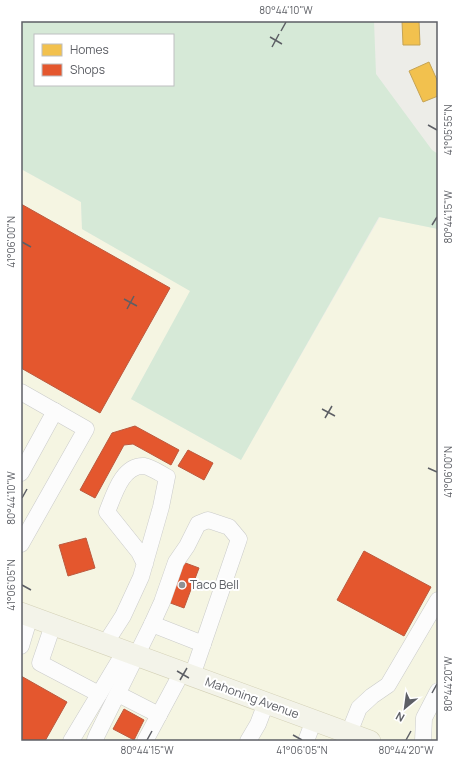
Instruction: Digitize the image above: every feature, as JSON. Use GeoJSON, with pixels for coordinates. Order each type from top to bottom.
{"type":"FeatureCollection","features":[{"type":"Feature","properties":{"kind":"main road","name":"Mahoning Avenue"},"geometry":{"type":"LineString","coordinates":[[25,615],[369,741]]}},
{"type":"Feature","properties":{"kind":"street"},"geometry":{"type":"LineString","coordinates":[[21,392],[86,429],[21,544]]}},
{"type":"Feature","properties":{"kind":"street"},"geometry":{"type":"LineString","coordinates":[[21,473],[55,411]]}},
{"type":"Feature","properties":{"kind":"street"},"geometry":{"type":"LineString","coordinates":[[106,644],[123,616],[141,576],[145,564],[161,507],[167,477],[146,466],[133,467],[123,477],[107,512],[139,552],[145,564]]}},
{"type":"Feature","properties":{"kind":"street"},"geometry":{"type":"LineString","coordinates":[[71,741],[99,694],[131,654],[152,624],[162,602],[176,562],[187,546],[198,524],[208,520],[229,527],[239,539],[203,644],[187,674],[159,715],[145,741]]}},
{"type":"Feature","properties":{"kind":"street"},"geometry":{"type":"LineString","coordinates":[[349,733],[359,708],[372,696],[388,685],[438,600]]}},
{"type":"Feature","properties":{"kind":"street"},"geometry":{"type":"LineString","coordinates":[[21,646],[25,615]]}},
{"type":"Feature","properties":{"kind":"street"},"geometry":{"type":"LineString","coordinates":[[152,624],[203,644]]}},
{"type":"Feature","properties":{"kind":"street"},"geometry":{"type":"LineString","coordinates":[[40,663],[53,625]]}},
{"type":"Feature","properties":{"kind":"street"},"geometry":{"type":"LineString","coordinates":[[100,739],[118,694],[131,654]]}},
{"type":"Feature","properties":{"kind":"street"},"geometry":{"type":"LineString","coordinates":[[21,655],[40,663],[99,694]]}},
{"type":"Feature","properties":{"kind":"street"},"geometry":{"type":"LineString","coordinates":[[423,741],[424,718],[438,691]]}},
{"type":"Feature","properties":{"kind":"street"},"geometry":{"type":"LineString","coordinates":[[118,694],[159,715]]}},
{"type":"Feature","properties":{"kind":"street"},"geometry":{"type":"LineString","coordinates":[[248,741],[258,724],[266,703]]}},
{"type":"Feature","properties":{"kind":"street"},"geometry":{"type":"LineString","coordinates":[[139,741],[149,721],[159,715]]}},
{"type":"Feature","properties":{"kind":"street"},"geometry":{"type":"LineString","coordinates":[[306,741],[314,720]]}},
{"type":"Feature","properties":{"kind":"shaded area"},"geometry":{"type":"Polygon","coordinates":[[[21,21],[374,21],[376,74],[432,150],[438,154],[438,229],[379,217],[241,460],[131,399],[190,291],[82,229],[81,202],[21,169],[21,21]]]}},
{"type":"Feature","properties":{"kind":"shaded area"},"geometry":{"type":"Polygon","coordinates":[[[21,169],[81,202],[82,229],[191,291],[131,399],[241,460],[380,217],[438,229],[438,741],[21,741],[21,169]]]}},
{"type":"Feature","properties":{"kind":"building: Homes"},"geometry":{"type":"Polygon","coordinates":[[[402,21],[419,21],[420,45],[403,45],[402,21]]]}},
{"type":"Feature","properties":{"kind":"building: Homes"},"geometry":{"type":"Polygon","coordinates":[[[429,62],[438,82],[438,96],[423,102],[409,71],[429,62]]]}},
{"type":"Feature","properties":{"kind":"building: Shops"},"geometry":{"type":"Polygon","coordinates":[[[21,204],[170,288],[100,413],[21,368],[21,204]]]}},
{"type":"Feature","properties":{"kind":"building: Shops"},"geometry":{"type":"Polygon","coordinates":[[[135,426],[179,450],[171,465],[133,444],[124,445],[95,498],[80,490],[112,433],[135,426]]]}},
{"type":"Feature","properties":{"kind":"building: Shops"},"geometry":{"type":"Polygon","coordinates":[[[188,450],[213,463],[204,480],[178,466],[188,450]]]}},
{"type":"Feature","properties":{"kind":"building: Shops"},"geometry":{"type":"Polygon","coordinates":[[[86,538],[95,568],[68,576],[59,545],[86,538]]]}},
{"type":"Feature","properties":{"kind":"building: Shops"},"geometry":{"type":"Polygon","coordinates":[[[364,551],[431,587],[404,636],[337,600],[364,551]]]}},
{"type":"Feature","properties":{"kind":"building: Shops","name":"Taco Bell"},"geometry":{"type":"Polygon","coordinates":[[[180,561],[199,568],[184,608],[165,601],[180,561]]]}},
{"type":"Feature","properties":{"kind":"building: Shops"},"geometry":{"type":"Polygon","coordinates":[[[21,676],[67,702],[45,741],[21,741],[21,676]]]}},
{"type":"Feature","properties":{"kind":"building: Shops"},"geometry":{"type":"Polygon","coordinates":[[[124,709],[144,720],[134,740],[113,729],[124,709]]]}},
{"type":"Feature","properties":{"kind":"place","name":"Taco Bell"},"geometry":{"type":"Point","coordinates":[182,585]}}]}
